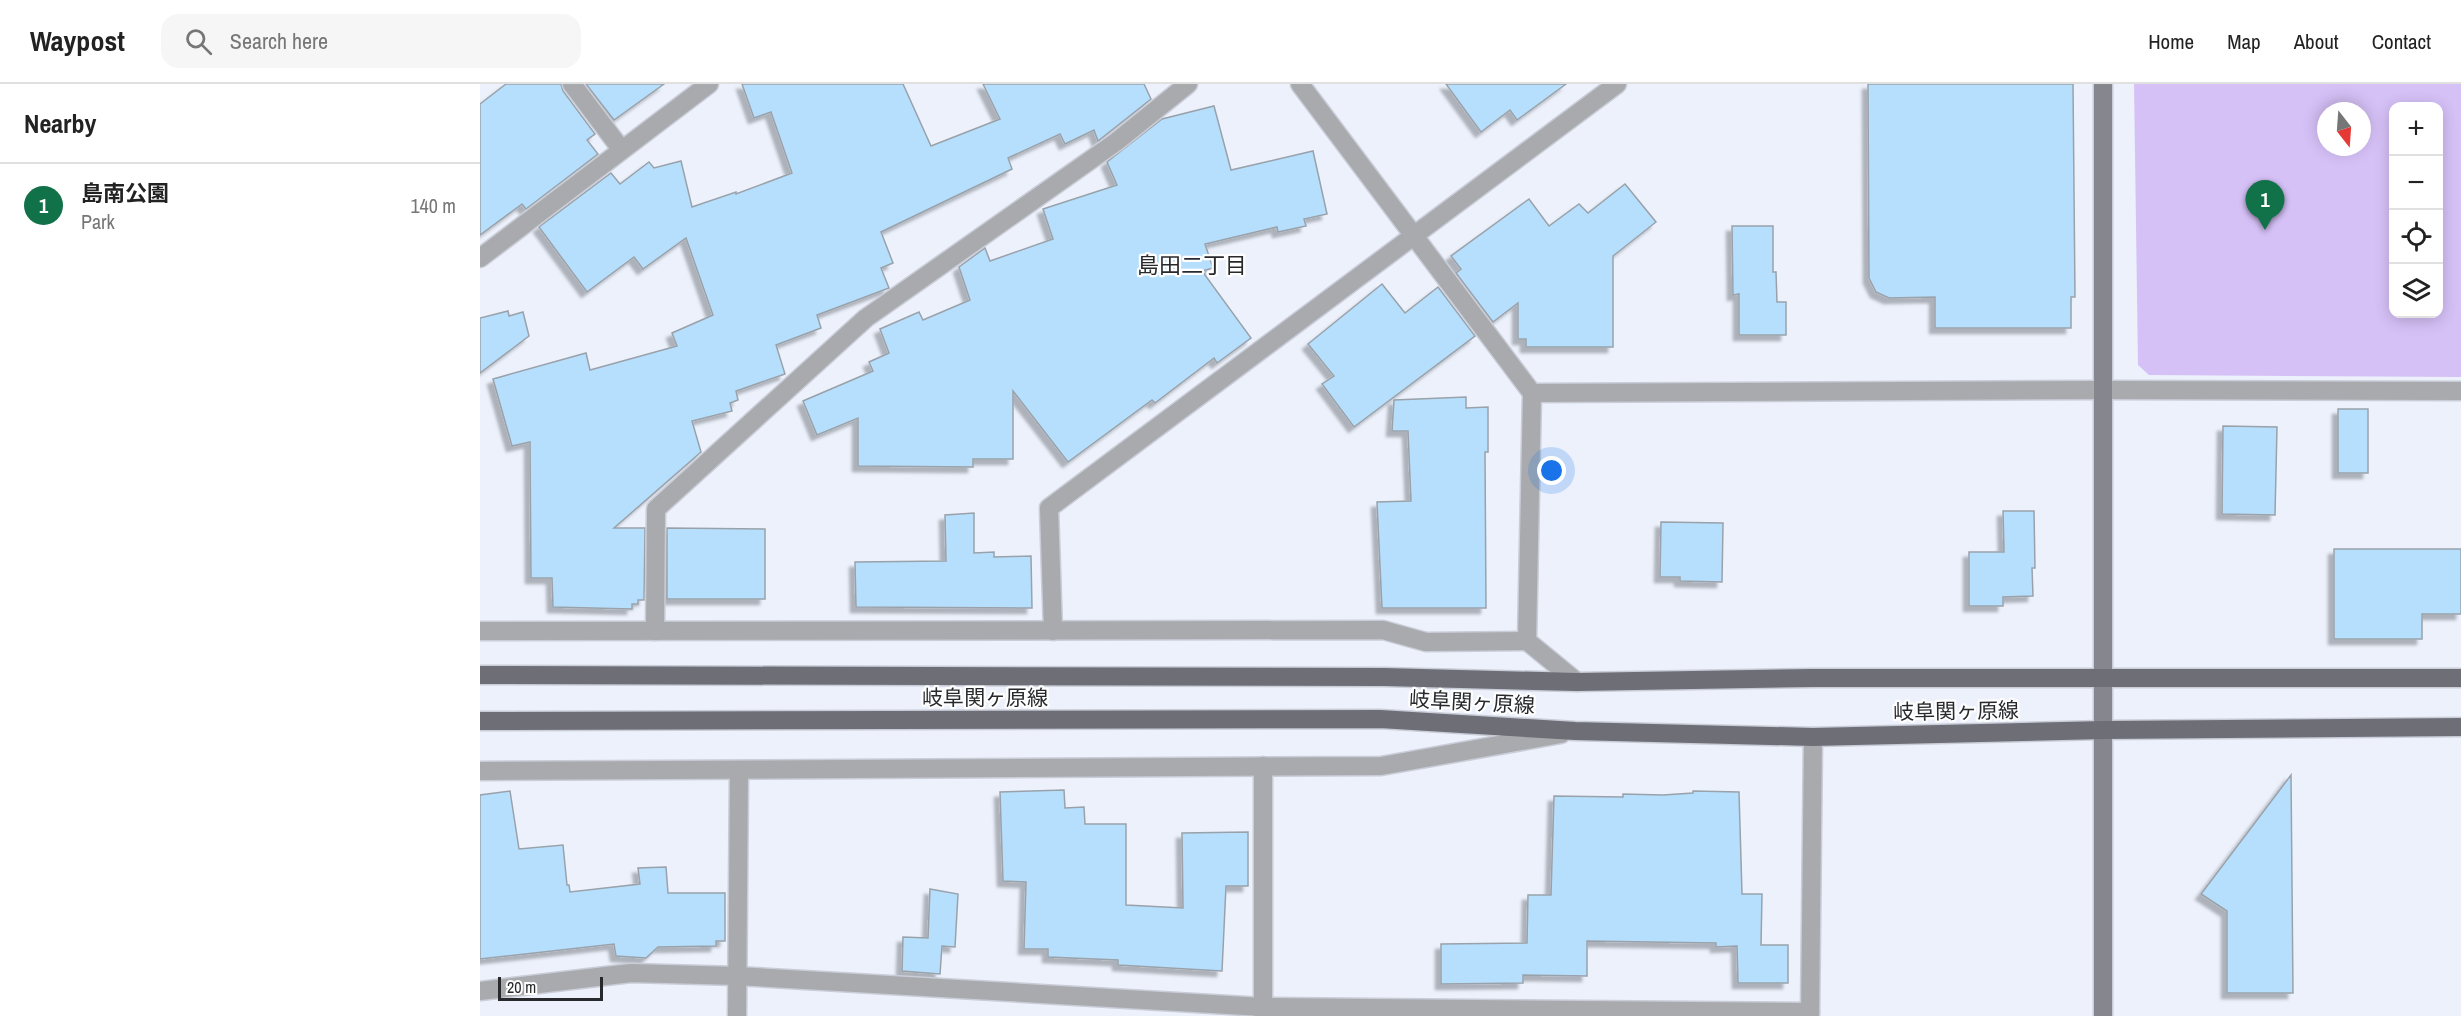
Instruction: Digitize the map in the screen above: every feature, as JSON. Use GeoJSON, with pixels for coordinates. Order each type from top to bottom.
{"type":"FeatureCollection","features":[{"type":"Feature","properties":{"kind":"main road","name":"岐阜関ヶ原線"},"geometry":{"type":"LineString","coordinates":[[480,675],[1384,677],[1576,682],[1812,678],[2461,678]]}},
{"type":"Feature","properties":{"kind":"main road","name":"岐阜関ヶ原線"},"geometry":{"type":"LineString","coordinates":[[480,721],[1380,719],[1575,731],[1813,737],[2104,730],[2461,727]]}},
{"type":"Feature","properties":{"kind":"street"},"geometry":{"type":"LineString","coordinates":[[572,84],[621,149]]}},
{"type":"Feature","properties":{"kind":"street"},"geometry":{"type":"LineString","coordinates":[[480,258],[709,84]]}},
{"type":"Feature","properties":{"kind":"street"},"geometry":{"type":"LineString","coordinates":[[655,631],[657,509],[866,318],[1116,142],[1188,84]]}},
{"type":"Feature","properties":{"kind":"street"},"geometry":{"type":"LineString","coordinates":[[1300,84],[1532,393],[1527,641]]}},
{"type":"Feature","properties":{"kind":"street"},"geometry":{"type":"LineString","coordinates":[[1053,631],[1049,508],[1617,84]]}},
{"type":"Feature","properties":{"kind":"street"},"geometry":{"type":"LineString","coordinates":[[2103,84],[2103,1016]]}},
{"type":"Feature","properties":{"kind":"street"},"geometry":{"type":"LineString","coordinates":[[1532,393],[2461,391]]}},
{"type":"Feature","properties":{"kind":"street"},"geometry":{"type":"LineString","coordinates":[[480,632],[1383,630],[1425,642],[1527,641],[1576,682]]}},
{"type":"Feature","properties":{"kind":"street"},"geometry":{"type":"LineString","coordinates":[[480,771],[1381,766],[1575,731]]}},
{"type":"Feature","properties":{"kind":"street"},"geometry":{"type":"LineString","coordinates":[[480,991],[631,973],[737,976],[1263,1011],[1810,1014],[1813,737]]}},
{"type":"Feature","properties":{"kind":"street"},"geometry":{"type":"LineString","coordinates":[[1263,766],[1263,1011]]}},
{"type":"Feature","properties":{"kind":"street"},"geometry":{"type":"LineString","coordinates":[[737,1016],[739,770]]}},
{"type":"Feature","properties":{"kind":"shaded area"},"geometry":{"type":"Polygon","coordinates":[[[2134,84],[2461,84],[2461,377],[2149,375],[2138,365],[2134,84]]]}},
{"type":"Feature","properties":{"kind":"building"},"geometry":{"type":"Polygon","coordinates":[[[506,84],[561,84],[563,91],[595,134],[587,140],[598,154],[526,209],[522,204],[480,235],[480,104],[506,84]]]}},
{"type":"Feature","properties":{"kind":"building"},"geometry":{"type":"Polygon","coordinates":[[[586,84],[664,84],[614,120],[586,84]]]}},
{"type":"Feature","properties":{"kind":"building"},"geometry":{"type":"Polygon","coordinates":[[[742,84],[903,84],[931,146],[1000,119],[983,84],[1144,84],[1151,99],[1098,141],[1094,130],[1065,144],[1060,134],[1008,158],[1012,169],[881,232],[893,263],[881,268],[889,288],[817,315],[821,328],[776,345],[785,374],[736,391],[738,400],[730,403],[732,411],[692,421],[701,452],[614,528],[645,528],[644,600],[638,600],[638,604],[632,604],[632,609],[553,607],[552,578],[531,578],[530,442],[512,446],[493,379],[586,353],[590,370],[677,346],[672,333],[713,315],[686,238],[643,269],[634,257],[587,292],[539,227],[611,173],[620,184],[649,162],[654,168],[681,161],[692,207],[736,192],[736,194],[792,173],[771,112],[754,118],[742,84]]]}},
{"type":"Feature","properties":{"kind":"building"},"geometry":{"type":"Polygon","coordinates":[[[1446,84],[1566,84],[1517,120],[1510,110],[1481,132],[1446,84]]]}},
{"type":"Feature","properties":{"kind":"building"},"geometry":{"type":"Polygon","coordinates":[[[1868,84],[2073,84],[2075,297],[2071,297],[2071,328],[1935,328],[1935,297],[1889,298],[1876,292],[1869,278],[1868,84]]]}},
{"type":"Feature","properties":{"kind":"building"},"geometry":{"type":"Polygon","coordinates":[[[1214,106],[1231,170],[1313,151],[1327,214],[1304,219],[1306,226],[1278,232],[1277,227],[1205,244],[1213,268],[1202,271],[1251,338],[1217,363],[1214,358],[1155,403],[1152,400],[1068,462],[1013,391],[1013,459],[973,459],[973,467],[858,466],[858,418],[817,435],[803,401],[873,371],[869,362],[889,353],[880,329],[919,312],[923,320],[970,300],[959,267],[985,248],[990,261],[1053,239],[1043,209],[1117,185],[1107,162],[1162,119],[1214,106]]]}},
{"type":"Feature","properties":{"kind":"building"},"geometry":{"type":"Polygon","coordinates":[[[1625,184],[1656,222],[1613,256],[1613,347],[1526,347],[1526,339],[1518,339],[1518,303],[1493,322],[1456,273],[1461,269],[1451,256],[1529,199],[1549,226],[1579,204],[1588,213],[1625,184]]]}},
{"type":"Feature","properties":{"kind":"building"},"geometry":{"type":"Polygon","coordinates":[[[1732,226],[1773,226],[1773,272],[1776,272],[1777,302],[1786,302],[1786,335],[1739,335],[1739,294],[1733,295],[1732,226]]]}},
{"type":"Feature","properties":{"kind":"building"},"geometry":{"type":"Polygon","coordinates":[[[1382,284],[1405,313],[1438,287],[1475,336],[1354,427],[1322,384],[1334,376],[1308,344],[1382,284]]]}},
{"type":"Feature","properties":{"kind":"building"},"geometry":{"type":"Polygon","coordinates":[[[508,311],[509,316],[523,312],[529,336],[480,373],[480,318],[508,311]]]}},
{"type":"Feature","properties":{"kind":"building"},"geometry":{"type":"Polygon","coordinates":[[[1466,397],[1466,408],[1488,407],[1488,452],[1485,452],[1486,608],[1382,608],[1377,502],[1411,501],[1408,431],[1392,431],[1394,400],[1466,397]]]}},
{"type":"Feature","properties":{"kind":"building"},"geometry":{"type":"Polygon","coordinates":[[[2338,409],[2368,409],[2368,473],[2338,473],[2338,409]]]}},
{"type":"Feature","properties":{"kind":"building"},"geometry":{"type":"Polygon","coordinates":[[[2223,426],[2277,427],[2275,515],[2222,514],[2223,426]]]}},
{"type":"Feature","properties":{"kind":"building"},"geometry":{"type":"Polygon","coordinates":[[[2003,511],[2034,511],[2033,596],[2003,597],[2003,606],[1969,606],[1969,552],[2004,552],[2003,511]]]}},
{"type":"Feature","properties":{"kind":"building"},"geometry":{"type":"Polygon","coordinates":[[[974,513],[974,553],[994,552],[994,557],[1031,556],[1032,608],[856,607],[855,562],[946,561],[945,515],[974,513]]]}},
{"type":"Feature","properties":{"kind":"building"},"geometry":{"type":"Polygon","coordinates":[[[1661,522],[1723,523],[1722,582],[1680,581],[1680,577],[1660,577],[1661,522]]]}},
{"type":"Feature","properties":{"kind":"building"},"geometry":{"type":"Polygon","coordinates":[[[667,528],[765,529],[765,599],[667,599],[667,528]]]}},
{"type":"Feature","properties":{"kind":"building"},"geometry":{"type":"Polygon","coordinates":[[[2334,549],[2461,549],[2461,614],[2422,614],[2422,639],[2334,639],[2334,549]]]}},
{"type":"Feature","properties":{"kind":"building"},"geometry":{"type":"Polygon","coordinates":[[[2291,775],[2293,993],[2227,993],[2227,911],[2201,894],[2291,775]]]}},
{"type":"Feature","properties":{"kind":"building"},"geometry":{"type":"Polygon","coordinates":[[[1064,790],[1065,808],[1084,807],[1085,824],[1126,824],[1126,905],[1183,908],[1182,833],[1248,832],[1248,886],[1226,886],[1222,971],[1118,965],[1118,960],[1048,957],[1048,949],[1024,949],[1026,882],[1003,881],[1000,792],[1064,790]]]}},
{"type":"Feature","properties":{"kind":"building"},"geometry":{"type":"Polygon","coordinates":[[[510,791],[519,849],[563,845],[567,885],[569,885],[570,892],[640,884],[638,868],[666,867],[668,893],[725,893],[725,941],[716,941],[716,946],[658,947],[646,958],[616,956],[614,944],[480,959],[480,795],[510,791]]]}},
{"type":"Feature","properties":{"kind":"building"},"geometry":{"type":"Polygon","coordinates":[[[1693,791],[1739,792],[1742,894],[1762,894],[1761,945],[1788,945],[1788,983],[1738,983],[1737,946],[1716,947],[1716,943],[1587,941],[1587,976],[1523,975],[1523,983],[1441,984],[1441,944],[1527,943],[1528,895],[1551,895],[1554,796],[1623,797],[1623,794],[1663,795],[1693,793],[1693,791]]]}},
{"type":"Feature","properties":{"kind":"building"},"geometry":{"type":"Polygon","coordinates":[[[930,889],[958,894],[955,947],[942,946],[940,974],[902,971],[903,937],[928,938],[930,889]]]}},
{"type":"Feature","properties":{"kind":"place","name":"島南公園"},"geometry":{"type":"Point","coordinates":[2265,230]}},
{"type":"Feature","properties":{"kind":"district","name":"島田二丁目"},"geometry":{"type":"Point","coordinates":[1192,265]}}]}
